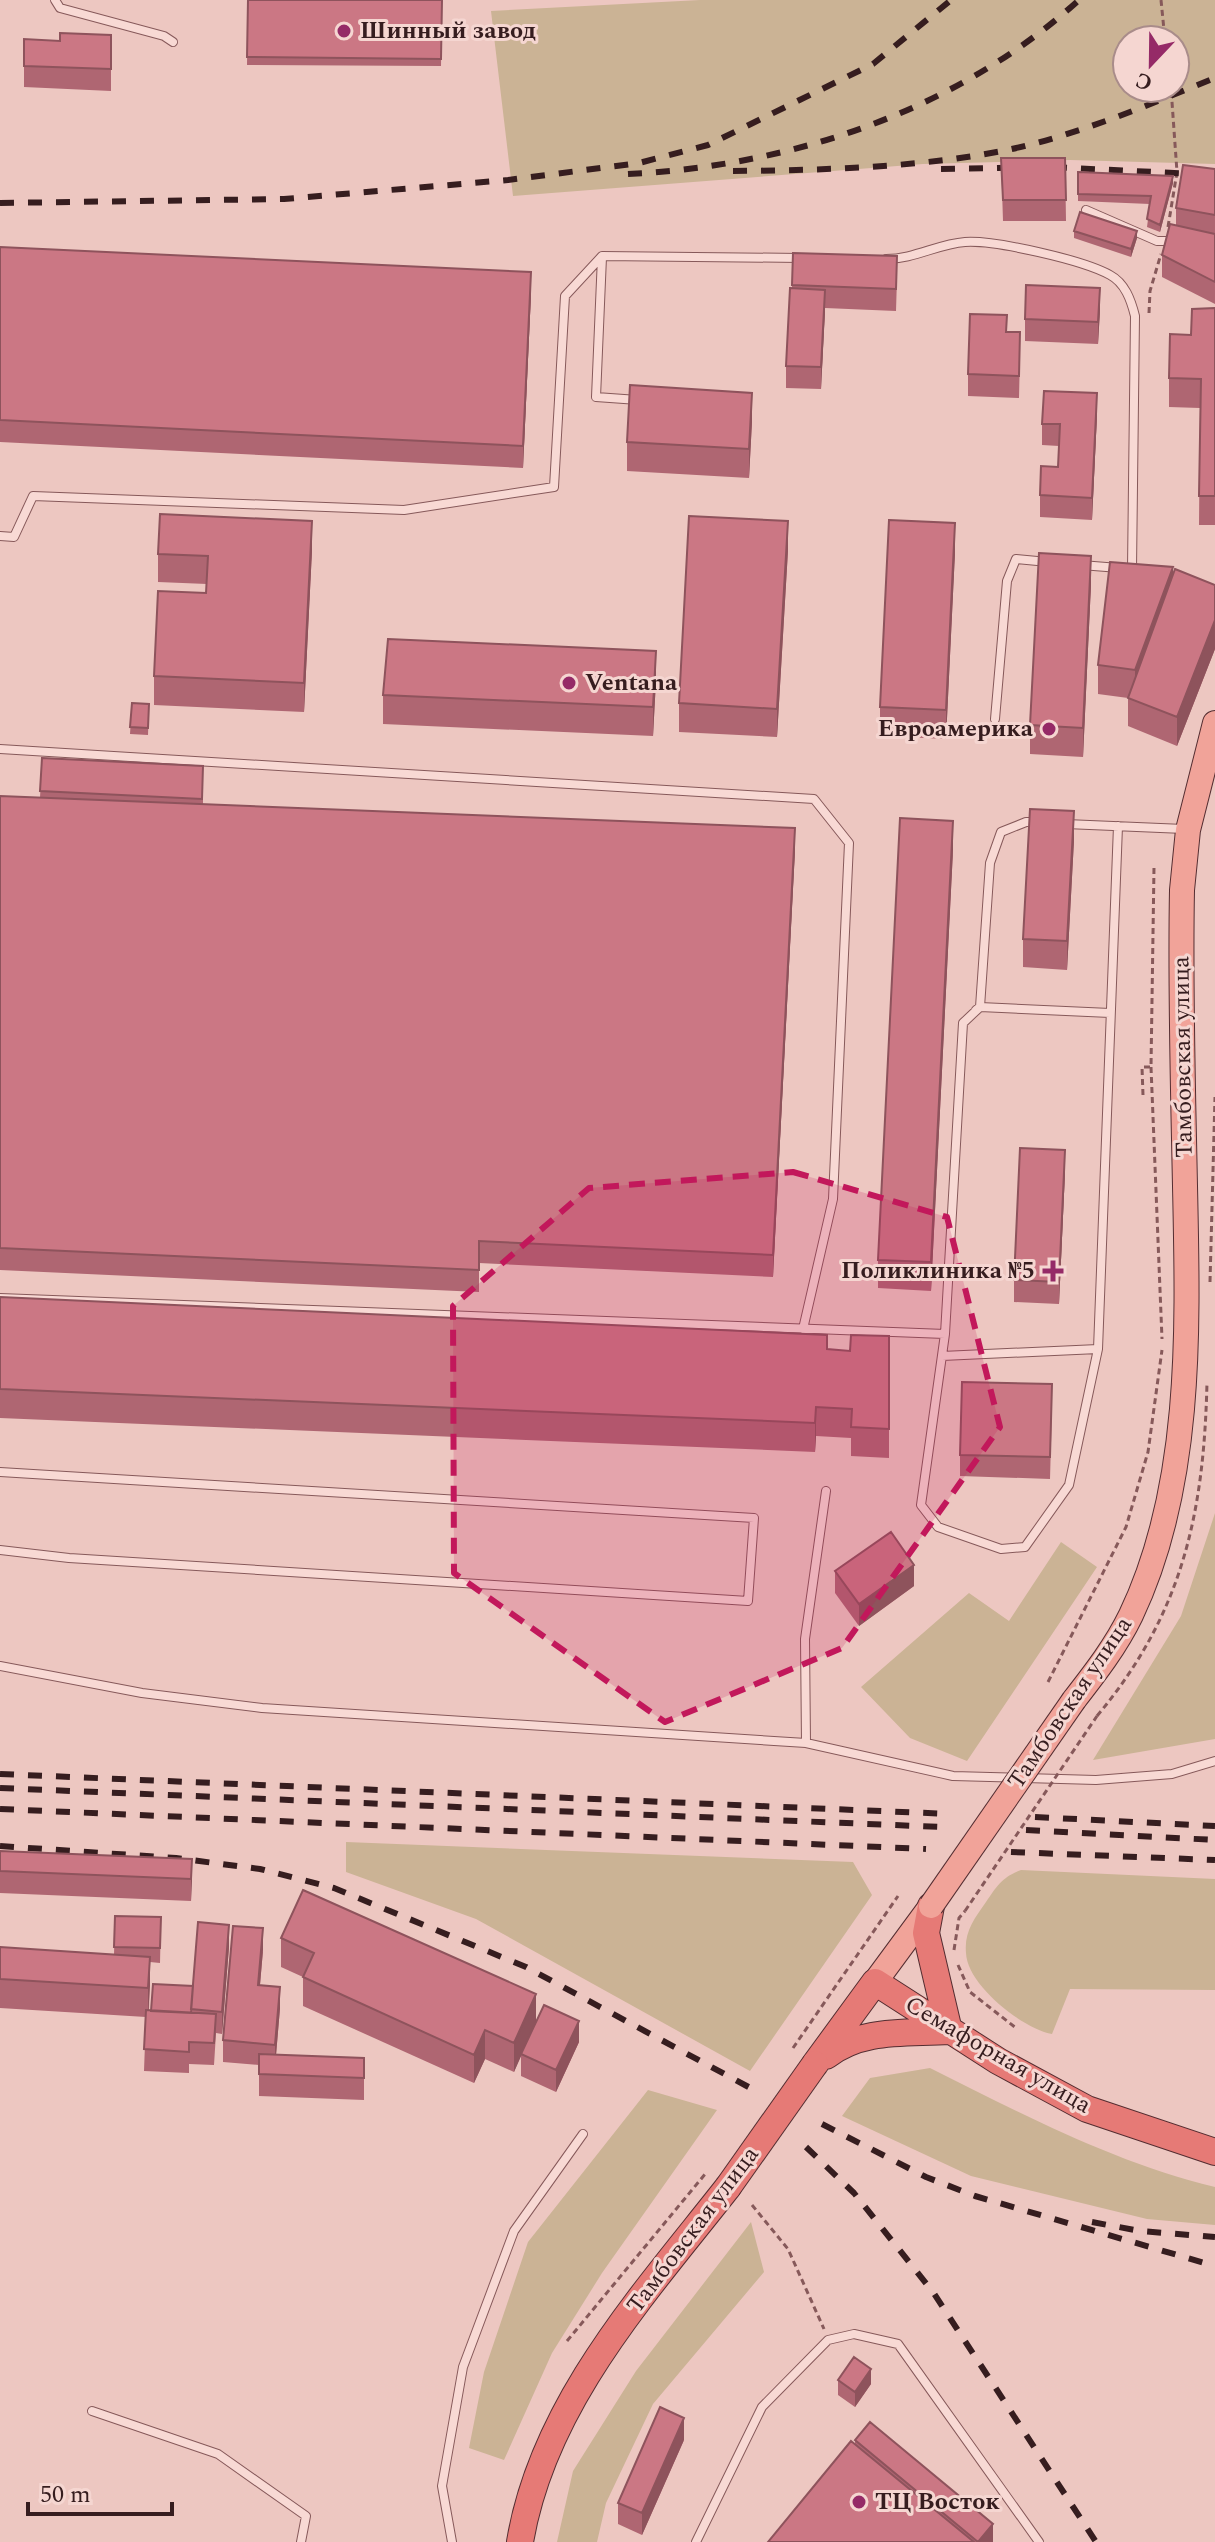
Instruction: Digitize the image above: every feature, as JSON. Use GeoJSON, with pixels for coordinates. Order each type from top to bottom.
{"type":"FeatureCollection","features":[{"type":"Feature","properties":{"kind":"highway"},"geometry":{"type":"LineString","coordinates":[[815,2064],[841,2044],[882,2033],[949,2031],[926,1933],[931,1906]]}},
{"type":"Feature","properties":{"kind":"highway","name":"Семафорная улица"},"geometry":{"type":"LineString","coordinates":[[875,1982],[949,2031],[1087,2109],[1215,2152]]}},
{"type":"Feature","properties":{"kind":"highway","name":"Тамбовская улица"},"geometry":{"type":"LineString","coordinates":[[520,2542],[525,2512],[578,2386],[717,2180],[815,2064],[875,1982]]}},
{"type":"Feature","properties":{"kind":"main road","name":"Тамбовская улица"},"geometry":{"type":"LineString","coordinates":[[875,1982],[1103,1663],[1131,1616],[1158,1538],[1174,1467],[1183,1385],[1186,1259],[1181,945],[1188,830],[1215,723]]}},
{"type":"Feature","properties":{"kind":"lane"},"geometry":{"type":"LineString","coordinates":[[55,0],[60,8],[164,36],[173,42]]}},
{"type":"Feature","properties":{"kind":"lane"},"geometry":{"type":"LineString","coordinates":[[1086,210],[1157,241],[1190,244]]}},
{"type":"Feature","properties":{"kind":"lane"},"geometry":{"type":"LineString","coordinates":[[872,259],[903,259],[965,242],[1050,255],[1111,275],[1130,296],[1135,316],[1137,570],[1074,564]]}},
{"type":"Feature","properties":{"kind":"lane"},"geometry":{"type":"LineString","coordinates":[[0,536],[14,537],[33,496],[404,510],[554,487],[565,296],[602,256],[808,258]]}},
{"type":"Feature","properties":{"kind":"lane"},"geometry":{"type":"LineString","coordinates":[[602,256],[596,397],[654,401]]}},
{"type":"Feature","properties":{"kind":"lane"},"geometry":{"type":"LineString","coordinates":[[995,719],[1007,581],[1016,559],[1059,563]]}},
{"type":"Feature","properties":{"kind":"lane"},"geometry":{"type":"LineString","coordinates":[[0,749],[814,799],[849,843],[833,1199],[803,1329]]}},
{"type":"Feature","properties":{"kind":"lane"},"geometry":{"type":"LineString","coordinates":[[1118,826],[1098,1349],[1069,1485],[1025,1547],[1001,1549],[938,1527],[921,1505],[945,1334],[963,1023],[980,1007],[990,863],[1001,832],[1026,822],[1118,826],[1188,830]]}},
{"type":"Feature","properties":{"kind":"lane"},"geometry":{"type":"LineString","coordinates":[[980,1007],[1110,1013]]}},
{"type":"Feature","properties":{"kind":"lane"},"geometry":{"type":"LineString","coordinates":[[0,1298],[945,1334]]}},
{"type":"Feature","properties":{"kind":"lane"},"geometry":{"type":"LineString","coordinates":[[942,1356],[1098,1349]]}},
{"type":"Feature","properties":{"kind":"lane"},"geometry":{"type":"LineString","coordinates":[[0,1472],[754,1518],[748,1601],[69,1558],[0,1550]]}},
{"type":"Feature","properties":{"kind":"lane"},"geometry":{"type":"LineString","coordinates":[[806,1743],[805,1639],[826,1491]]}},
{"type":"Feature","properties":{"kind":"lane"},"geometry":{"type":"LineString","coordinates":[[0,1666],[142,1693],[262,1708],[806,1743],[953,1776],[1096,1780],[1172,1774],[1215,1761]]}},
{"type":"Feature","properties":{"kind":"lane"},"geometry":{"type":"LineString","coordinates":[[452,2542],[442,2486],[463,2367],[514,2231],[583,2134]]}},
{"type":"Feature","properties":{"kind":"lane"},"geometry":{"type":"LineString","coordinates":[[696,2542],[762,2407],[828,2340],[854,2334],[898,2344],[1039,2542]]}},
{"type":"Feature","properties":{"kind":"lane"},"geometry":{"type":"LineString","coordinates":[[92,2411],[218,2454],[306,2516],[301,2542]]}},
{"type":"Feature","properties":{"kind":"path"},"geometry":{"type":"LineString","coordinates":[[1161,0],[1163,24]]}},
{"type":"Feature","properties":{"kind":"path"},"geometry":{"type":"LineString","coordinates":[[1149,322],[1150,291],[1175,202],[1177,172],[1172,104]]}},
{"type":"Feature","properties":{"kind":"path"},"geometry":{"type":"LineString","coordinates":[[1048,1682],[1126,1527],[1148,1452],[1163,1346],[1151,1067],[1154,867]]}},
{"type":"Feature","properties":{"kind":"path"},"geometry":{"type":"LineString","coordinates":[[1143,1095],[1142,1067],[1151,1067]]}},
{"type":"Feature","properties":{"kind":"path"},"geometry":{"type":"LineString","coordinates":[[1016,2028],[970,1992],[954,1955],[959,1918],[1097,1716]]}},
{"type":"Feature","properties":{"kind":"path"},"geometry":{"type":"LineString","coordinates":[[793,2048],[898,1896]]}},
{"type":"Feature","properties":{"kind":"path"},"geometry":{"type":"LineString","coordinates":[[567,2341],[717,2180]]}},
{"type":"Feature","properties":{"kind":"path"},"geometry":{"type":"LineString","coordinates":[[752,2205],[788,2249],[828,2340]]}},
{"type":"Feature","properties":{"kind":"highlighted area"},"geometry":{"type":"Polygon","coordinates":[[[793,1172],[947,1217],[1000,1427],[842,1648],[665,1722],[454,1573],[453,1306],[589,1188],[793,1172]]]}},
{"type":"Feature","properties":{"kind":"shaded area"},"geometry":{"type":"Polygon","coordinates":[[[700,0],[1215,0],[1215,164],[1070,160],[923,164],[513,196],[491,11],[700,0]]]}},
{"type":"Feature","properties":{"kind":"shaded area"},"geometry":{"type":"Polygon","coordinates":[[[1215,1513],[1215,1739],[1093,1760],[1181,1616],[1215,1513]]]}},
{"type":"Feature","properties":{"kind":"shaded area"},"geometry":{"type":"Polygon","coordinates":[[[1061,1542],[1097,1567],[967,1761],[910,1738],[861,1687],[969,1593],[1009,1621],[1061,1542]]]}},
{"type":"Feature","properties":{"kind":"shaded area"},"geometry":{"type":"Polygon","coordinates":[[[346,1842],[853,1862],[872,1895],[750,2071],[476,1919],[346,1872],[346,1842]]]}},
{"type":"Feature","properties":{"kind":"shaded area"},"geometry":{"type":"Polygon","coordinates":[[[1021,1870],[1215,1879],[1215,1990],[1070,1989],[1052,2034],[1026,2024],[986,1991],[969,1965],[966,1953],[968,1932],[993,1891],[1021,1870]]]}},
{"type":"Feature","properties":{"kind":"shaded area"},"geometry":{"type":"Polygon","coordinates":[[[930,2068],[1034,2120],[1105,2151],[1215,2187],[1215,2225],[1147,2219],[971,2176],[842,2116],[870,2078],[930,2068]]]}},
{"type":"Feature","properties":{"kind":"shaded area"},"geometry":{"type":"Polygon","coordinates":[[[648,2090],[717,2110],[602,2273],[552,2353],[504,2460],[469,2448],[484,2372],[528,2242],[648,2090]]]}},
{"type":"Feature","properties":{"kind":"shaded area"},"geometry":{"type":"Polygon","coordinates":[[[751,2222],[764,2272],[653,2404],[606,2503],[597,2542],[557,2542],[573,2471],[636,2371],[751,2222]]]}},
{"type":"Feature","properties":{"kind":"building","name":"Шинный завод"},"geometry":{"type":"Polygon","coordinates":[[[248,0],[442,0],[441,59],[247,57],[248,0]]]}},
{"type":"Feature","properties":{"kind":"building"},"geometry":{"type":"Polygon","coordinates":[[[60,33],[111,35],[111,69],[24,66],[24,39],[60,41],[60,33]]]}},
{"type":"Feature","properties":{"kind":"building"},"geometry":{"type":"Polygon","coordinates":[[[1001,158],[1065,158],[1066,200],[1003,200],[1001,158]]]}},
{"type":"Feature","properties":{"kind":"building"},"geometry":{"type":"Polygon","coordinates":[[[1183,165],[1215,169],[1215,215],[1176,208],[1183,165]]]}},
{"type":"Feature","properties":{"kind":"building"},"geometry":{"type":"Polygon","coordinates":[[[1078,172],[1173,176],[1160,225],[1147,219],[1151,196],[1078,194],[1078,172]]]}},
{"type":"Feature","properties":{"kind":"building"},"geometry":{"type":"Polygon","coordinates":[[[1080,212],[1137,231],[1131,249],[1074,231],[1080,212]]]}},
{"type":"Feature","properties":{"kind":"building"},"geometry":{"type":"Polygon","coordinates":[[[1170,224],[1215,234],[1215,282],[1162,255],[1170,224]]]}},
{"type":"Feature","properties":{"kind":"building"},"geometry":{"type":"Polygon","coordinates":[[[0,247],[531,272],[523,446],[0,420],[0,247]]]}},
{"type":"Feature","properties":{"kind":"building"},"geometry":{"type":"Polygon","coordinates":[[[793,253],[897,256],[896,289],[792,285],[793,253]]]}},
{"type":"Feature","properties":{"kind":"building"},"geometry":{"type":"Polygon","coordinates":[[[1026,285],[1100,288],[1098,322],[1025,319],[1026,285]]]}},
{"type":"Feature","properties":{"kind":"building"},"geometry":{"type":"Polygon","coordinates":[[[790,288],[825,290],[821,367],[786,366],[790,288]]]}},
{"type":"Feature","properties":{"kind":"building"},"geometry":{"type":"Polygon","coordinates":[[[1215,308],[1215,496],[1199,496],[1201,379],[1169,378],[1170,334],[1191,335],[1192,309],[1215,308]]]}},
{"type":"Feature","properties":{"kind":"building"},"geometry":{"type":"Polygon","coordinates":[[[970,314],[1007,315],[1006,332],[1020,332],[1019,376],[968,374],[970,314]]]}},
{"type":"Feature","properties":{"kind":"building"},"geometry":{"type":"Polygon","coordinates":[[[630,385],[752,393],[749,449],[627,442],[630,385]]]}},
{"type":"Feature","properties":{"kind":"building"},"geometry":{"type":"Polygon","coordinates":[[[1044,391],[1097,393],[1092,498],[1040,495],[1041,466],[1058,467],[1060,424],[1042,424],[1044,391]]]}},
{"type":"Feature","properties":{"kind":"building"},"geometry":{"type":"Polygon","coordinates":[[[160,514],[312,521],[304,683],[154,676],[158,591],[206,593],[208,556],[158,554],[160,514]]]}},
{"type":"Feature","properties":{"kind":"building"},"geometry":{"type":"Polygon","coordinates":[[[689,516],[788,521],[777,709],[679,703],[689,516]]]}},
{"type":"Feature","properties":{"kind":"building"},"geometry":{"type":"Polygon","coordinates":[[[889,520],[955,523],[946,710],[880,707],[889,520]]]}},
{"type":"Feature","properties":{"kind":"building"},"geometry":{"type":"Polygon","coordinates":[[[1039,553],[1091,556],[1083,728],[1030,725],[1039,553]]]}},
{"type":"Feature","properties":{"kind":"building"},"geometry":{"type":"Polygon","coordinates":[[[1110,562],[1173,567],[1135,670],[1098,665],[1110,562]]]}},
{"type":"Feature","properties":{"kind":"building"},"geometry":{"type":"Polygon","coordinates":[[[1175,569],[1215,585],[1215,620],[1177,717],[1128,698],[1175,569]]]}},
{"type":"Feature","properties":{"kind":"building"},"geometry":{"type":"Polygon","coordinates":[[[388,639],[656,651],[653,707],[383,695],[388,639]]]}},
{"type":"Feature","properties":{"kind":"building"},"geometry":{"type":"Polygon","coordinates":[[[132,703],[149,704],[148,728],[130,727],[132,703]]]}},
{"type":"Feature","properties":{"kind":"building"},"geometry":{"type":"Polygon","coordinates":[[[42,758],[203,766],[202,799],[40,791],[42,758]]]}},
{"type":"Feature","properties":{"kind":"building"},"geometry":{"type":"Polygon","coordinates":[[[0,796],[795,828],[773,1255],[479,1241],[479,1270],[0,1248],[0,796]]]}},
{"type":"Feature","properties":{"kind":"building"},"geometry":{"type":"Polygon","coordinates":[[[1030,809],[1074,811],[1067,941],[1023,939],[1030,809]]]}},
{"type":"Feature","properties":{"kind":"building"},"geometry":{"type":"Polygon","coordinates":[[[900,818],[953,821],[931,1262],[878,1260],[900,818]]]}},
{"type":"Feature","properties":{"kind":"building"},"geometry":{"type":"Polygon","coordinates":[[[1020,1148],[1065,1150],[1059,1282],[1014,1280],[1020,1148]]]}},
{"type":"Feature","properties":{"kind":"building"},"geometry":{"type":"Polygon","coordinates":[[[0,1297],[827,1335],[827,1349],[850,1351],[851,1335],[889,1336],[889,1429],[851,1427],[852,1409],[816,1407],[815,1423],[0,1389],[0,1297]]]}},
{"type":"Feature","properties":{"kind":"building"},"geometry":{"type":"Polygon","coordinates":[[[962,1382],[1052,1384],[1050,1457],[960,1455],[962,1382]]]}},
{"type":"Feature","properties":{"kind":"building"},"geometry":{"type":"Polygon","coordinates":[[[891,1532],[914,1565],[859,1604],[835,1571],[891,1532]]]}},
{"type":"Feature","properties":{"kind":"building"},"geometry":{"type":"Polygon","coordinates":[[[0,1851],[192,1859],[191,1879],[0,1871],[0,1851]]]}},
{"type":"Feature","properties":{"kind":"building"},"geometry":{"type":"Polygon","coordinates":[[[303,1890],[536,1994],[514,2043],[485,2030],[474,2055],[303,1977],[314,1953],[281,1938],[303,1890]]]}},
{"type":"Feature","properties":{"kind":"building"},"geometry":{"type":"Polygon","coordinates":[[[115,1916],[161,1917],[160,1948],[114,1947],[115,1916]]]}},
{"type":"Feature","properties":{"kind":"building"},"geometry":{"type":"Polygon","coordinates":[[[198,1922],[229,1925],[222,2012],[191,2009],[198,1922]]]}},
{"type":"Feature","properties":{"kind":"building"},"geometry":{"type":"Polygon","coordinates":[[[233,1926],[263,1928],[258,1985],[280,1987],[275,2045],[223,2040],[233,1926]]]}},
{"type":"Feature","properties":{"kind":"building"},"geometry":{"type":"Polygon","coordinates":[[[0,1947],[150,1957],[148,1988],[0,1979],[0,1947]]]}},
{"type":"Feature","properties":{"kind":"building"},"geometry":{"type":"Polygon","coordinates":[[[153,1984],[193,1986],[191,2013],[151,2011],[153,1984]]]}},
{"type":"Feature","properties":{"kind":"building"},"geometry":{"type":"Polygon","coordinates":[[[544,2005],[579,2021],[556,2070],[521,2054],[544,2005]]]}},
{"type":"Feature","properties":{"kind":"building"},"geometry":{"type":"Polygon","coordinates":[[[146,2010],[216,2014],[214,2043],[189,2042],[189,2052],[144,2049],[146,2010]]]}},
{"type":"Feature","properties":{"kind":"building"},"geometry":{"type":"Polygon","coordinates":[[[259,2054],[364,2058],[364,2078],[259,2074],[259,2054]]]}},
{"type":"Feature","properties":{"kind":"building"},"geometry":{"type":"Polygon","coordinates":[[[854,2357],[871,2369],[855,2392],[838,2380],[854,2357]]]}},
{"type":"Feature","properties":{"kind":"building"},"geometry":{"type":"Polygon","coordinates":[[[660,2407],[684,2418],[642,2513],[618,2503],[660,2407]]]}},
{"type":"Feature","properties":{"kind":"building"},"geometry":{"type":"Polygon","coordinates":[[[870,2422],[993,2524],[978,2542],[855,2440],[870,2422]]]}},
{"type":"Feature","properties":{"kind":"building","name":"ТЦ Восток"},"geometry":{"type":"Polygon","coordinates":[[[851,2441],[974,2542],[768,2542],[851,2441]]]}},
{"type":"Feature","properties":{"kind":"railway"},"geometry":{"type":"LineString","coordinates":[[0,203],[284,199],[508,180],[639,163],[708,145],[873,64],[951,0]]}},
{"type":"Feature","properties":{"kind":"railway"},"geometry":{"type":"LineString","coordinates":[[628,174],[689,169],[750,159],[810,145],[869,126],[925,102],[980,73],[1031,39],[1079,0]]}},
{"type":"Feature","properties":{"kind":"railway"},"geometry":{"type":"LineString","coordinates":[[733,171],[905,164],[1007,150],[1086,128],[1215,78]]}},
{"type":"Feature","properties":{"kind":"railway"},"geometry":{"type":"LineString","coordinates":[[941,169],[1051,167],[1215,175]]}},
{"type":"Feature","properties":{"kind":"railway"},"geometry":{"type":"LineString","coordinates":[[0,1774],[950,1814]]}},
{"type":"Feature","properties":{"kind":"railway"},"geometry":{"type":"LineString","coordinates":[[0,1788],[941,1827]]}},
{"type":"Feature","properties":{"kind":"railway"},"geometry":{"type":"LineString","coordinates":[[0,1809],[926,1849]]}},
{"type":"Feature","properties":{"kind":"railway"},"geometry":{"type":"LineString","coordinates":[[1035,1817],[1215,1826]]}},
{"type":"Feature","properties":{"kind":"railway"},"geometry":{"type":"LineString","coordinates":[[1026,1830],[1215,1840]]}},
{"type":"Feature","properties":{"kind":"railway"},"geometry":{"type":"LineString","coordinates":[[0,1846],[176,1858],[260,1869],[334,1888],[526,1967],[756,2091]]}},
{"type":"Feature","properties":{"kind":"railway"},"geometry":{"type":"LineString","coordinates":[[1011,1852],[1215,1860]]}},
{"type":"Feature","properties":{"kind":"railway"},"geometry":{"type":"LineString","coordinates":[[822,2124],[926,2177],[975,2196],[1215,2266]]}},
{"type":"Feature","properties":{"kind":"railway"},"geometry":{"type":"LineString","coordinates":[[806,2147],[854,2193],[933,2292],[1096,2542]]}},
{"type":"Feature","properties":{"kind":"railway"},"geometry":{"type":"LineString","coordinates":[[1092,2222],[1140,2231],[1215,2237]]}},
{"type":"Feature","properties":{"kind":"place","name":"Шинный завод"},"geometry":{"type":"Point","coordinates":[344,31]}},
{"type":"Feature","properties":{"kind":"place","name":"Ventana"},"geometry":{"type":"Point","coordinates":[569,683]}},
{"type":"Feature","properties":{"kind":"place","name":"Евроамерика"},"geometry":{"type":"Point","coordinates":[1049,729]}},
{"type":"Feature","properties":{"kind":"place","name":"Поликлиника №5"},"geometry":{"type":"Point","coordinates":[1053,1271]}},
{"type":"Feature","properties":{"kind":"place","name":"ТЦ Восток"},"geometry":{"type":"Point","coordinates":[859,2502]}}]}
